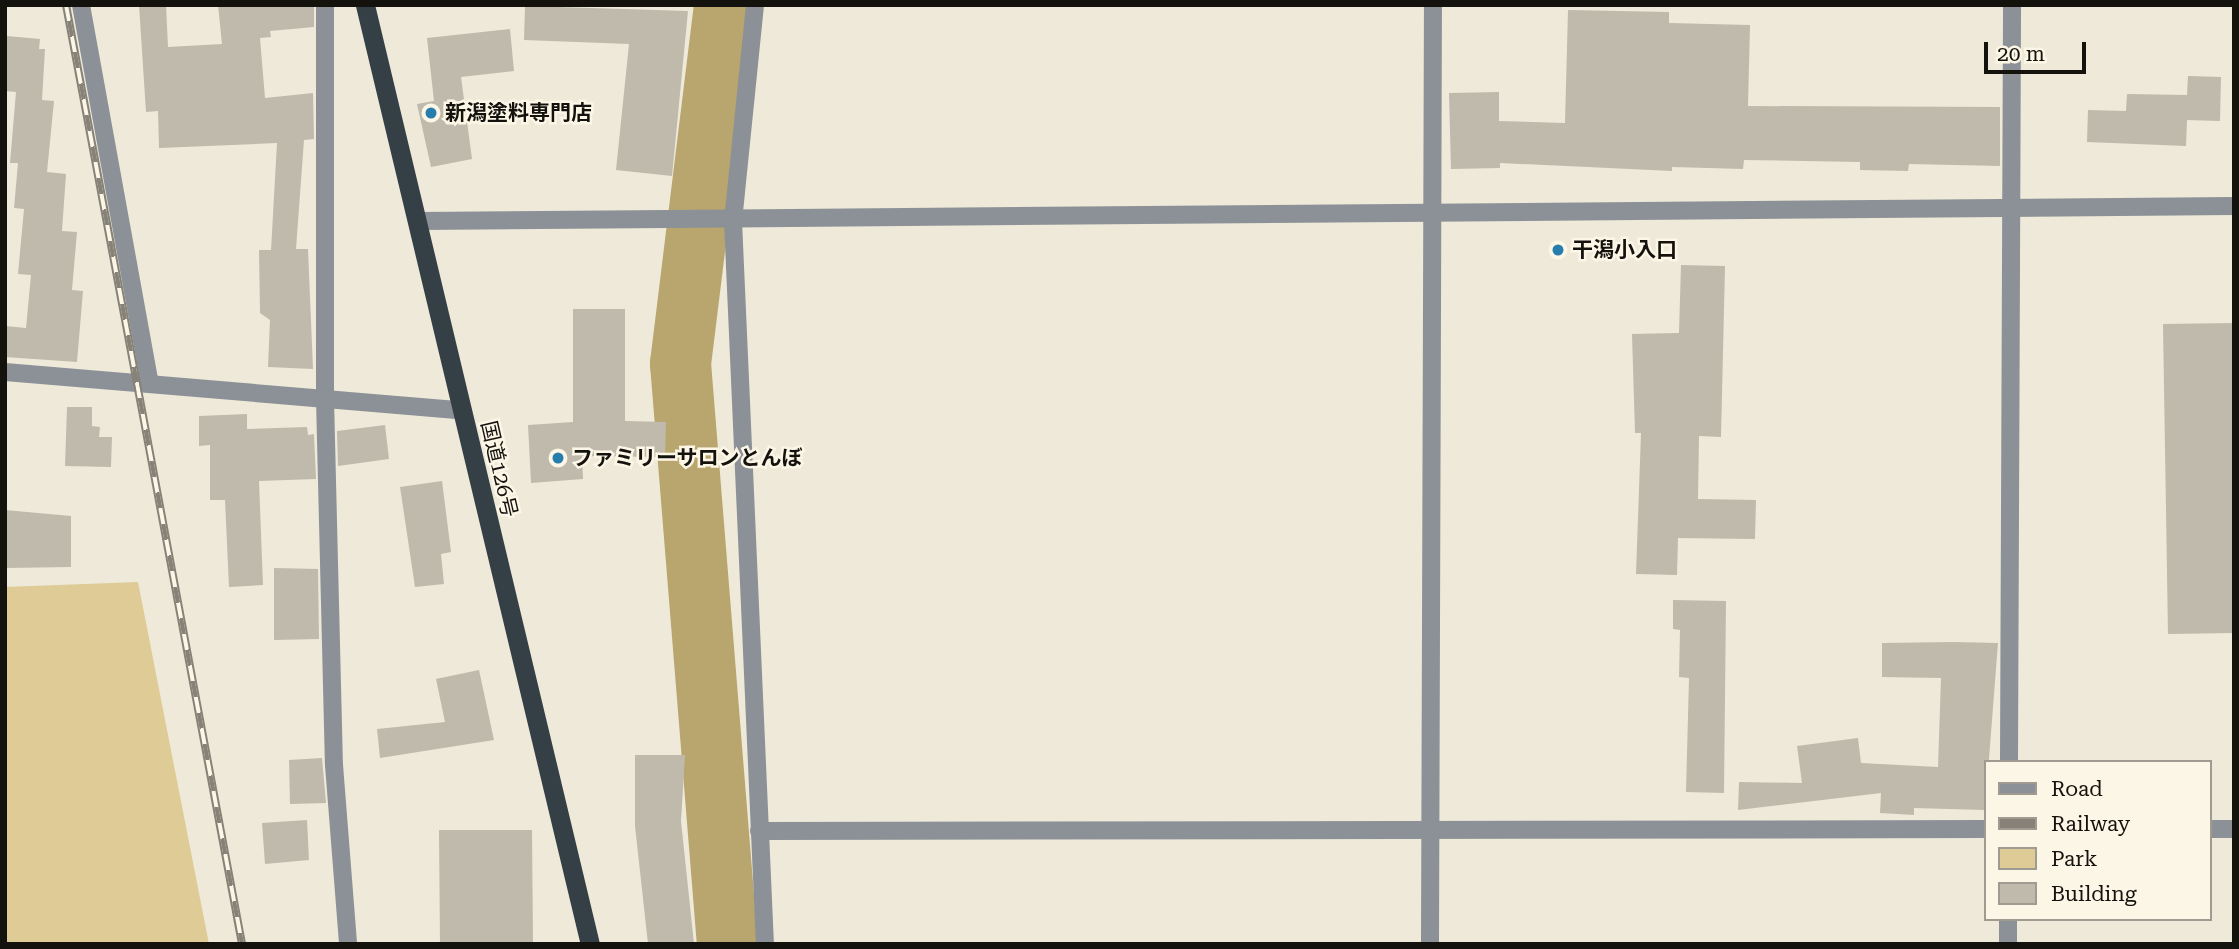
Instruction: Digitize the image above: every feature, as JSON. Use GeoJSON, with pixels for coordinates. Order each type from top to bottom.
{"type":"FeatureCollection","features":[{"type":"Feature","properties":{"kind":"highway","name":"国道126号"},"geometry":{"type":"LineString","coordinates":[[365,5],[420,221],[462,410],[590,944]]}},
{"type":"Feature","properties":{"kind":"street"},"geometry":{"type":"LineString","coordinates":[[81,5],[150,383]]}},
{"type":"Feature","properties":{"kind":"street"},"geometry":{"type":"LineString","coordinates":[[324,5],[326,399],[334,765],[348,944]]}},
{"type":"Feature","properties":{"kind":"street"},"geometry":{"type":"LineString","coordinates":[[755,5],[733,221],[765,944]]}},
{"type":"Feature","properties":{"kind":"street"},"geometry":{"type":"LineString","coordinates":[[1430,944],[1433,5]]}},
{"type":"Feature","properties":{"kind":"street"},"geometry":{"type":"LineString","coordinates":[[2009,760],[2014,209],[2012,5]]}},
{"type":"Feature","properties":{"kind":"street"},"geometry":{"type":"LineString","coordinates":[[420,221],[733,221],[2234,205]]}},
{"type":"Feature","properties":{"kind":"street"},"geometry":{"type":"LineString","coordinates":[[5,372],[462,410]]}},
{"type":"Feature","properties":{"kind":"street"},"geometry":{"type":"LineString","coordinates":[[759,831],[1430,834],[1983,829]]}},
{"type":"Feature","properties":{"kind":"street"},"geometry":{"type":"LineString","coordinates":[[2211,829],[2234,829]]}},
{"type":"Feature","properties":{"kind":"street"},"geometry":{"type":"LineString","coordinates":[[2008,921],[2008,944]]}},
{"type":"Feature","properties":{"kind":"green space"},"geometry":{"type":"Polygon","coordinates":[[[138,582],[209,944],[5,944],[5,587],[138,582]]]}},
{"type":"Feature","properties":{"kind":"building"},"geometry":{"type":"Polygon","coordinates":[[[139,5],[166,5],[168,47],[222,44],[218,5],[314,5],[314,27],[270,31],[271,37],[260,38],[265,98],[313,93],[314,139],[304,140],[296,249],[308,249],[313,369],[268,367],[270,320],[260,313],[259,250],[271,250],[277,143],[159,148],[158,111],[146,112],[139,5]]]}},
{"type":"Feature","properties":{"kind":"building"},"geometry":{"type":"Polygon","coordinates":[[[525,6],[688,11],[672,176],[616,170],[629,44],[524,40],[525,6]]]}},
{"type":"Feature","properties":{"kind":"building"},"geometry":{"type":"Polygon","coordinates":[[[1568,10],[1669,12],[1669,23],[1750,25],[1748,106],[2000,107],[2000,166],[1909,164],[1908,171],[1860,170],[1860,162],[1744,160],[1743,169],[1672,167],[1672,171],[1500,163],[1500,168],[1451,169],[1449,93],[1499,92],[1499,121],[1565,123],[1568,10]]]}},
{"type":"Feature","properties":{"kind":"building"},"geometry":{"type":"Polygon","coordinates":[[[510,29],[514,71],[461,77],[472,159],[431,167],[417,104],[434,101],[427,38],[510,29]]]}},
{"type":"Feature","properties":{"kind":"building"},"geometry":{"type":"Polygon","coordinates":[[[7,36],[40,39],[39,49],[45,49],[42,100],[54,101],[47,172],[66,174],[62,231],[77,232],[72,290],[83,291],[77,362],[5,357],[5,326],[26,328],[31,275],[18,274],[24,209],[14,208],[18,163],[10,163],[16,92],[5,91],[7,36]]]}},
{"type":"Feature","properties":{"kind":"building"},"geometry":{"type":"Polygon","coordinates":[[[2188,76],[2221,77],[2220,121],[2187,120],[2186,146],[2087,142],[2088,110],[2126,111],[2127,94],[2187,95],[2188,76]]]}},
{"type":"Feature","properties":{"kind":"building"},"geometry":{"type":"Polygon","coordinates":[[[1681,265],[1725,266],[1721,437],[1699,436],[1698,499],[1756,500],[1755,539],[1678,538],[1677,575],[1636,574],[1641,433],[1635,433],[1632,334],[1679,333],[1681,265]]]}},
{"type":"Feature","properties":{"kind":"building"},"geometry":{"type":"Polygon","coordinates":[[[573,309],[625,309],[625,421],[666,422],[665,457],[582,456],[583,479],[531,483],[528,425],[573,422],[573,309]]]}},
{"type":"Feature","properties":{"kind":"building"},"geometry":{"type":"Polygon","coordinates":[[[2234,323],[2234,633],[2168,634],[2163,324],[2234,323]]]}},
{"type":"Feature","properties":{"kind":"building"},"geometry":{"type":"Polygon","coordinates":[[[67,407],[92,407],[92,426],[100,427],[99,437],[112,437],[111,467],[65,466],[67,407]]]}},
{"type":"Feature","properties":{"kind":"building"},"geometry":{"type":"Polygon","coordinates":[[[247,414],[247,429],[307,427],[308,435],[314,434],[316,479],[259,481],[263,585],[229,587],[225,500],[210,500],[210,445],[199,446],[199,416],[247,414]]]}},
{"type":"Feature","properties":{"kind":"building"},"geometry":{"type":"Polygon","coordinates":[[[385,425],[389,459],[338,466],[337,431],[385,425]]]}},
{"type":"Feature","properties":{"kind":"building"},"geometry":{"type":"Polygon","coordinates":[[[442,481],[451,552],[441,554],[444,584],[415,587],[400,487],[442,481]]]}},
{"type":"Feature","properties":{"kind":"building"},"geometry":{"type":"Polygon","coordinates":[[[5,510],[71,516],[71,567],[5,568],[5,510]]]}},
{"type":"Feature","properties":{"kind":"building"},"geometry":{"type":"Polygon","coordinates":[[[274,568],[318,569],[319,639],[274,640],[274,568]]]}},
{"type":"Feature","properties":{"kind":"building"},"geometry":{"type":"Polygon","coordinates":[[[1673,600],[1726,601],[1724,793],[1686,792],[1689,678],[1679,677],[1680,630],[1673,629],[1673,600]]]}},
{"type":"Feature","properties":{"kind":"building"},"geometry":{"type":"Polygon","coordinates":[[[1882,643],[1998,643],[1989,760],[1983,760],[1983,810],[1914,808],[1914,815],[1880,813],[1881,793],[1738,810],[1739,782],[1802,783],[1797,746],[1858,738],[1861,763],[1938,767],[1941,678],[1882,677],[1882,643]]]}},
{"type":"Feature","properties":{"kind":"building"},"geometry":{"type":"Polygon","coordinates":[[[479,670],[494,740],[380,758],[377,729],[445,722],[436,679],[479,670]]]}},
{"type":"Feature","properties":{"kind":"building"},"geometry":{"type":"Polygon","coordinates":[[[635,755],[685,755],[681,821],[694,944],[648,944],[635,826],[635,755]]]}},
{"type":"Feature","properties":{"kind":"building"},"geometry":{"type":"Polygon","coordinates":[[[322,758],[326,803],[290,804],[289,760],[322,758]]]}},
{"type":"Feature","properties":{"kind":"building"},"geometry":{"type":"Polygon","coordinates":[[[307,820],[309,860],[265,864],[262,823],[307,820]]]}},
{"type":"Feature","properties":{"kind":"building"},"geometry":{"type":"Polygon","coordinates":[[[439,830],[532,830],[533,944],[440,944],[439,830]]]}},
{"type":"Feature","properties":{"kind":"waterway"},"geometry":{"type":"LineString","coordinates":[[724,5],[680,363],[727,944]]}},
{"type":"Feature","properties":{"kind":"railway"},"geometry":{"type":"LineString","coordinates":[[66,5],[242,944]]}},
{"type":"Feature","properties":{"kind":"place","name":"新潟塗料専門店"},"geometry":{"type":"Point","coordinates":[431,113]}},
{"type":"Feature","properties":{"kind":"place","name":"干潟小入口"},"geometry":{"type":"Point","coordinates":[1558,250]}},
{"type":"Feature","properties":{"kind":"place","name":"ファミリーサロンとんぼ"},"geometry":{"type":"Point","coordinates":[558,458]}}]}
